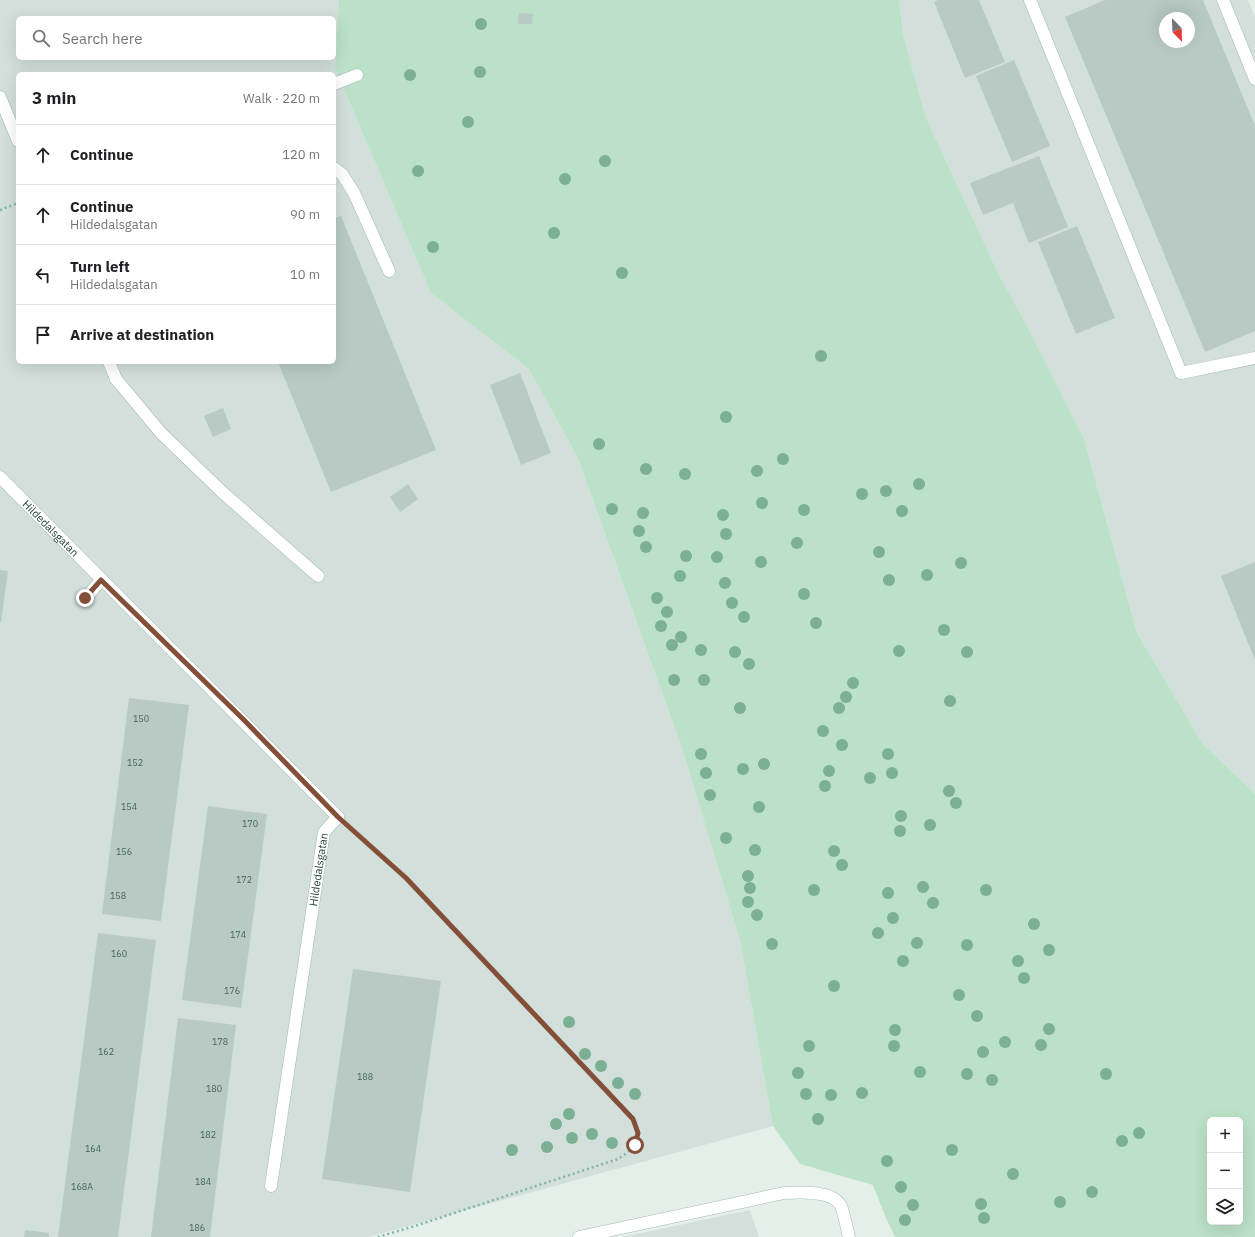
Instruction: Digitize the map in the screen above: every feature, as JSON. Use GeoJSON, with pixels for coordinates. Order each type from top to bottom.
{"type":"FeatureCollection","features":[{"type":"Feature","properties":{"kind":"street"},"geometry":{"type":"LineString","coordinates":[[1030,0],[1181,373],[1255,358]]}},
{"type":"Feature","properties":{"kind":"street"},"geometry":{"type":"LineString","coordinates":[[1223,0],[1255,79]]}},
{"type":"Feature","properties":{"kind":"street"},"geometry":{"type":"LineString","coordinates":[[336,83],[357,75]]}},
{"type":"Feature","properties":{"kind":"street"},"geometry":{"type":"LineString","coordinates":[[0,97],[16,136]]}},
{"type":"Feature","properties":{"kind":"street"},"geometry":{"type":"LineString","coordinates":[[336,170],[342,174],[354,193],[389,271]]}},
{"type":"Feature","properties":{"kind":"street"},"geometry":{"type":"LineString","coordinates":[[110,364],[116,379],[161,433],[222,491],[318,576]]}},
{"type":"Feature","properties":{"kind":"street","name":"Hildedalsgatan"},"geometry":{"type":"LineString","coordinates":[[0,477],[101,580],[244,720],[338,817],[324,832],[272,1186]]}},
{"type":"Feature","properties":{"kind":"street"},"geometry":{"type":"LineString","coordinates":[[85,598],[101,580]]}},
{"type":"Feature","properties":{"kind":"street"},"geometry":{"type":"LineString","coordinates":[[579,1237],[784,1193],[812,1192],[832,1198],[841,1205],[848,1237]]}},
{"type":"Feature","properties":{"kind":"path"},"geometry":{"type":"LineString","coordinates":[[0,210],[16,204]]}},
{"type":"Feature","properties":{"kind":"path"},"geometry":{"type":"LineString","coordinates":[[338,817],[406,878],[633,1119],[638,1133],[635,1145],[628,1153],[618,1159],[378,1237]]}},
{"type":"Feature","properties":{"kind":"shaded area"},"geometry":{"type":"Polygon","coordinates":[[[0,0],[339,0],[336,51],[336,16],[16,16],[16,60],[335,60],[335,68],[431,293],[529,369],[578,458],[682,748],[740,940],[773,1126],[368,1237],[0,1237],[0,0]]]}},
{"type":"Feature","properties":{"kind":"shaded area"},"geometry":{"type":"Polygon","coordinates":[[[899,0],[1248,0],[1255,17],[1255,794],[1202,743],[1137,633],[1084,439],[1028,328],[998,273],[926,118],[903,35],[899,0]]]}},
{"type":"Feature","properties":{"kind":"shaded area"},"geometry":{"type":"Polygon","coordinates":[[[750,1210],[759,1237],[623,1237],[750,1210]]]}},
{"type":"Feature","properties":{"kind":"green space"},"geometry":{"type":"Polygon","coordinates":[[[339,0],[899,0],[903,35],[926,118],[998,273],[1028,328],[1084,439],[1137,633],[1202,743],[1255,794],[1255,1237],[895,1237],[873,1185],[800,1164],[773,1126],[740,940],[682,748],[578,458],[529,369],[431,293],[335,68],[339,0]]]}},
{"type":"Feature","properties":{"kind":"building"},"geometry":{"type":"Polygon","coordinates":[[[938,0],[979,0],[1005,62],[965,78],[934,2],[938,0]]]}},
{"type":"Feature","properties":{"kind":"building"},"geometry":{"type":"Polygon","coordinates":[[[1105,0],[1203,0],[1255,126],[1255,331],[1205,352],[1065,17],[1105,0]]]}},
{"type":"Feature","properties":{"kind":"building"},"geometry":{"type":"Polygon","coordinates":[[[519,13],[533,14],[532,24],[518,24],[519,13]]]}},
{"type":"Feature","properties":{"kind":"building"},"geometry":{"type":"Polygon","coordinates":[[[1014,60],[1050,146],[1012,162],[976,76],[1014,60]]]}},
{"type":"Feature","properties":{"kind":"building"},"geometry":{"type":"Polygon","coordinates":[[[1039,156],[1068,227],[1029,243],[1013,203],[983,215],[970,183],[1039,156]]]}},
{"type":"Feature","properties":{"kind":"building"},"geometry":{"type":"Polygon","coordinates":[[[341,216],[436,450],[331,492],[279,364],[336,364],[336,217],[341,216]]]}},
{"type":"Feature","properties":{"kind":"building"},"geometry":{"type":"Polygon","coordinates":[[[1077,226],[1115,318],[1076,334],[1038,242],[1077,226]]]}},
{"type":"Feature","properties":{"kind":"building"},"geometry":{"type":"Polygon","coordinates":[[[520,373],[551,453],[521,465],[490,385],[520,373]]]}},
{"type":"Feature","properties":{"kind":"building"},"geometry":{"type":"Polygon","coordinates":[[[223,408],[231,429],[213,437],[204,416],[223,408]]]}},
{"type":"Feature","properties":{"kind":"building"},"geometry":{"type":"Polygon","coordinates":[[[408,484],[418,499],[400,512],[390,497],[408,484]]]}},
{"type":"Feature","properties":{"kind":"building"},"geometry":{"type":"Polygon","coordinates":[[[1255,562],[1255,660],[1221,576],[1255,562]]]}},
{"type":"Feature","properties":{"kind":"building"},"geometry":{"type":"Polygon","coordinates":[[[0,570],[8,571],[1,622],[0,622],[0,570]]]}},
{"type":"Feature","properties":{"kind":"building"},"geometry":{"type":"Polygon","coordinates":[[[129,698],[189,705],[161,921],[102,914],[129,698]]]}},
{"type":"Feature","properties":{"kind":"building"},"geometry":{"type":"Polygon","coordinates":[[[208,806],[267,814],[241,1008],[182,1000],[208,806]]]}},
{"type":"Feature","properties":{"kind":"building"},"geometry":{"type":"Polygon","coordinates":[[[98,933],[156,940],[118,1237],[58,1237],[98,933]]]}},
{"type":"Feature","properties":{"kind":"building"},"geometry":{"type":"Polygon","coordinates":[[[353,969],[441,981],[410,1192],[322,1179],[353,969]]]}},
{"type":"Feature","properties":{"kind":"building"},"geometry":{"type":"Polygon","coordinates":[[[178,1018],[236,1025],[210,1237],[151,1237],[178,1018]]]}},
{"type":"Feature","properties":{"kind":"building"},"geometry":{"type":"Polygon","coordinates":[[[25,1230],[49,1233],[49,1237],[24,1237],[25,1230]]]}},
{"type":"Feature","properties":{"kind":"route"},"geometry":{"type":"LineString","coordinates":[[85,598],[101,580],[244,720],[338,817],[406,878],[633,1119],[638,1133],[635,1145]]}}]}
